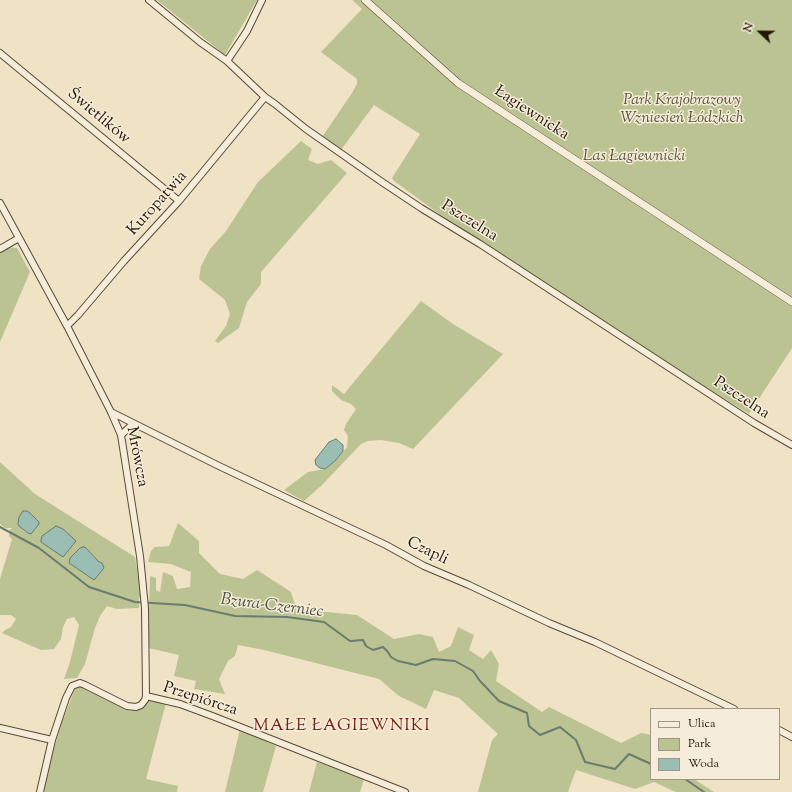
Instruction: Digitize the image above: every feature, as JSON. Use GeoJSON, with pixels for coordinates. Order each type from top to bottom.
{"type":"FeatureCollection","features":[{"type":"Feature","properties":{"kind":"street","name":"Pszczelna"},"geometry":{"type":"LineString","coordinates":[[149,0],[200,42],[227,61],[265,97],[306,129],[414,204],[480,244],[754,423],[792,445]]}},
{"type":"Feature","properties":{"kind":"street"},"geometry":{"type":"LineString","coordinates":[[227,61],[247,31],[262,0]]}},
{"type":"Feature","properties":{"kind":"street","name":"Łagiewnicka"},"geometry":{"type":"LineString","coordinates":[[365,0],[458,83],[792,302]]}},
{"type":"Feature","properties":{"kind":"street","name":"Świetlików"},"geometry":{"type":"LineString","coordinates":[[0,53],[179,201]]}},
{"type":"Feature","properties":{"kind":"street","name":"Kuropatwia"},"geometry":{"type":"LineString","coordinates":[[67,326],[179,201],[265,97]]}},
{"type":"Feature","properties":{"kind":"street","name":"Mrówcza"},"geometry":{"type":"LineString","coordinates":[[0,203],[67,326],[111,412],[121,435],[140,556],[144,594],[146,696]]}},
{"type":"Feature","properties":{"kind":"street"},"geometry":{"type":"LineString","coordinates":[[0,249],[19,238]]}},
{"type":"Feature","properties":{"kind":"street","name":"Czapli"},"geometry":{"type":"LineString","coordinates":[[111,412],[133,424],[386,545],[424,566],[549,623],[595,642],[732,708]]}},
{"type":"Feature","properties":{"kind":"street"},"geometry":{"type":"LineString","coordinates":[[121,435],[133,424]]}},
{"type":"Feature","properties":{"kind":"street","name":"Przepiórcza"},"geometry":{"type":"LineString","coordinates":[[52,740],[66,698],[72,686],[80,684],[85,685],[127,706],[136,707],[141,705],[146,696],[180,704],[405,792]]}},
{"type":"Feature","properties":{"kind":"street"},"geometry":{"type":"LineString","coordinates":[[0,728],[52,740],[40,792]]}},
{"type":"Feature","properties":{"kind":"street"},"geometry":{"type":"LineString","coordinates":[[780,731],[792,737]]}},
{"type":"Feature","properties":{"kind":"green space"},"geometry":{"type":"Polygon","coordinates":[[[157,0],[257,0],[225,55],[157,0]]]}},
{"type":"Feature","properties":{"kind":"green space","name":"Las Łagiewnicki"},"geometry":{"type":"Polygon","coordinates":[[[352,0],[792,0],[792,348],[749,414],[581,310],[482,245],[394,181],[392,178],[420,134],[374,105],[341,150],[322,137],[357,84],[357,79],[321,52],[362,9],[352,0]]]}},
{"type":"Feature","properties":{"kind":"green space"},"geometry":{"type":"Polygon","coordinates":[[[301,141],[312,149],[308,160],[318,164],[331,160],[347,173],[261,272],[261,284],[247,302],[239,328],[218,343],[215,341],[226,326],[230,314],[225,300],[199,279],[201,266],[210,249],[226,231],[258,182],[301,141]]]}},
{"type":"Feature","properties":{"kind":"green space"},"geometry":{"type":"Polygon","coordinates":[[[8,247],[17,248],[30,272],[0,342],[0,252],[8,247]]]}},
{"type":"Feature","properties":{"kind":"green space"},"geometry":{"type":"Polygon","coordinates":[[[421,301],[453,324],[503,354],[413,449],[399,443],[381,440],[368,441],[361,444],[322,485],[304,501],[284,490],[308,472],[325,469],[336,460],[347,447],[348,436],[344,430],[346,424],[356,409],[351,404],[341,400],[332,391],[332,385],[344,394],[421,301]]]}},
{"type":"Feature","properties":{"kind":"green space"},"geometry":{"type":"Polygon","coordinates":[[[0,462],[35,494],[135,557],[141,597],[139,598],[139,608],[117,609],[107,606],[100,616],[95,628],[85,664],[77,678],[64,679],[70,662],[79,625],[74,617],[67,619],[63,627],[61,639],[54,649],[41,650],[2,633],[11,627],[16,619],[11,615],[0,615],[0,579],[12,539],[9,536],[10,529],[12,529],[5,528],[0,524],[0,462]]]}},
{"type":"Feature","properties":{"kind":"green space"},"geometry":{"type":"Polygon","coordinates":[[[178,523],[199,541],[199,553],[220,574],[243,579],[257,570],[291,592],[297,611],[357,615],[394,639],[419,634],[433,637],[439,652],[451,646],[458,627],[474,635],[469,650],[483,659],[491,650],[499,664],[496,681],[542,712],[549,707],[621,743],[641,733],[650,735],[650,780],[696,780],[714,792],[676,792],[654,782],[635,789],[576,770],[568,792],[478,792],[492,740],[498,734],[459,698],[434,690],[426,709],[399,696],[379,679],[264,650],[238,645],[235,656],[228,661],[219,679],[225,694],[194,689],[196,681],[174,676],[179,655],[148,648],[150,576],[156,578],[156,590],[160,592],[163,572],[173,576],[177,589],[190,587],[191,572],[171,564],[148,562],[151,551],[155,547],[169,546],[178,523]]]}},
{"type":"Feature","properties":{"kind":"green space"},"geometry":{"type":"Polygon","coordinates":[[[80,686],[130,711],[144,707],[150,700],[166,703],[146,779],[178,786],[177,792],[43,792],[62,722],[75,689],[80,686]]]}},
{"type":"Feature","properties":{"kind":"green space"},"geometry":{"type":"Polygon","coordinates":[[[240,729],[276,746],[263,792],[225,792],[240,729]]]}},
{"type":"Feature","properties":{"kind":"green space"},"geometry":{"type":"Polygon","coordinates":[[[317,762],[364,779],[360,792],[309,792],[317,762]]]}},
{"type":"Feature","properties":{"kind":"water"},"geometry":{"type":"Polygon","coordinates":[[[336,439],[343,445],[343,451],[336,460],[325,469],[320,468],[316,465],[315,460],[329,442],[336,439]]]}},
{"type":"Feature","properties":{"kind":"water"},"geometry":{"type":"Polygon","coordinates":[[[23,511],[30,513],[39,522],[31,534],[18,524],[19,517],[23,511]]]}},
{"type":"Feature","properties":{"kind":"water"},"geometry":{"type":"Polygon","coordinates":[[[56,526],[63,529],[76,541],[63,557],[41,542],[42,536],[56,526]]]}},
{"type":"Feature","properties":{"kind":"water"},"geometry":{"type":"Polygon","coordinates":[[[85,547],[99,562],[102,563],[104,568],[94,580],[69,563],[70,558],[85,547]]]}},
{"type":"Feature","properties":{"kind":"waterway","name":"Bzura-Czerniec"},"geometry":{"type":"LineString","coordinates":[[0,527],[39,548],[89,587],[135,602],[185,605],[235,616],[287,617],[324,622],[350,641],[363,640],[366,646],[373,650],[383,647],[391,657],[398,661],[416,665],[433,659],[455,661],[473,671],[480,681],[499,701],[527,713],[529,726],[540,735],[560,727],[576,740],[585,762],[615,769],[629,754],[650,764]]}},
{"type":"Feature","properties":{"kind":"waterway","name":"Bzura-Czerniec"},"geometry":{"type":"LineString","coordinates":[[686,780],[704,792]]}},
{"type":"Feature","properties":{"kind":"district","name":"MAŁE ŁAGIEWNIKI"},"geometry":{"type":"Point","coordinates":[342,727]}},
{"type":"Feature","properties":{"kind":"park label","name":"Park Krajobrazowy Wzniesień Łódzkich"},"geometry":{"type":"Point","coordinates":[682,110]}}]}
